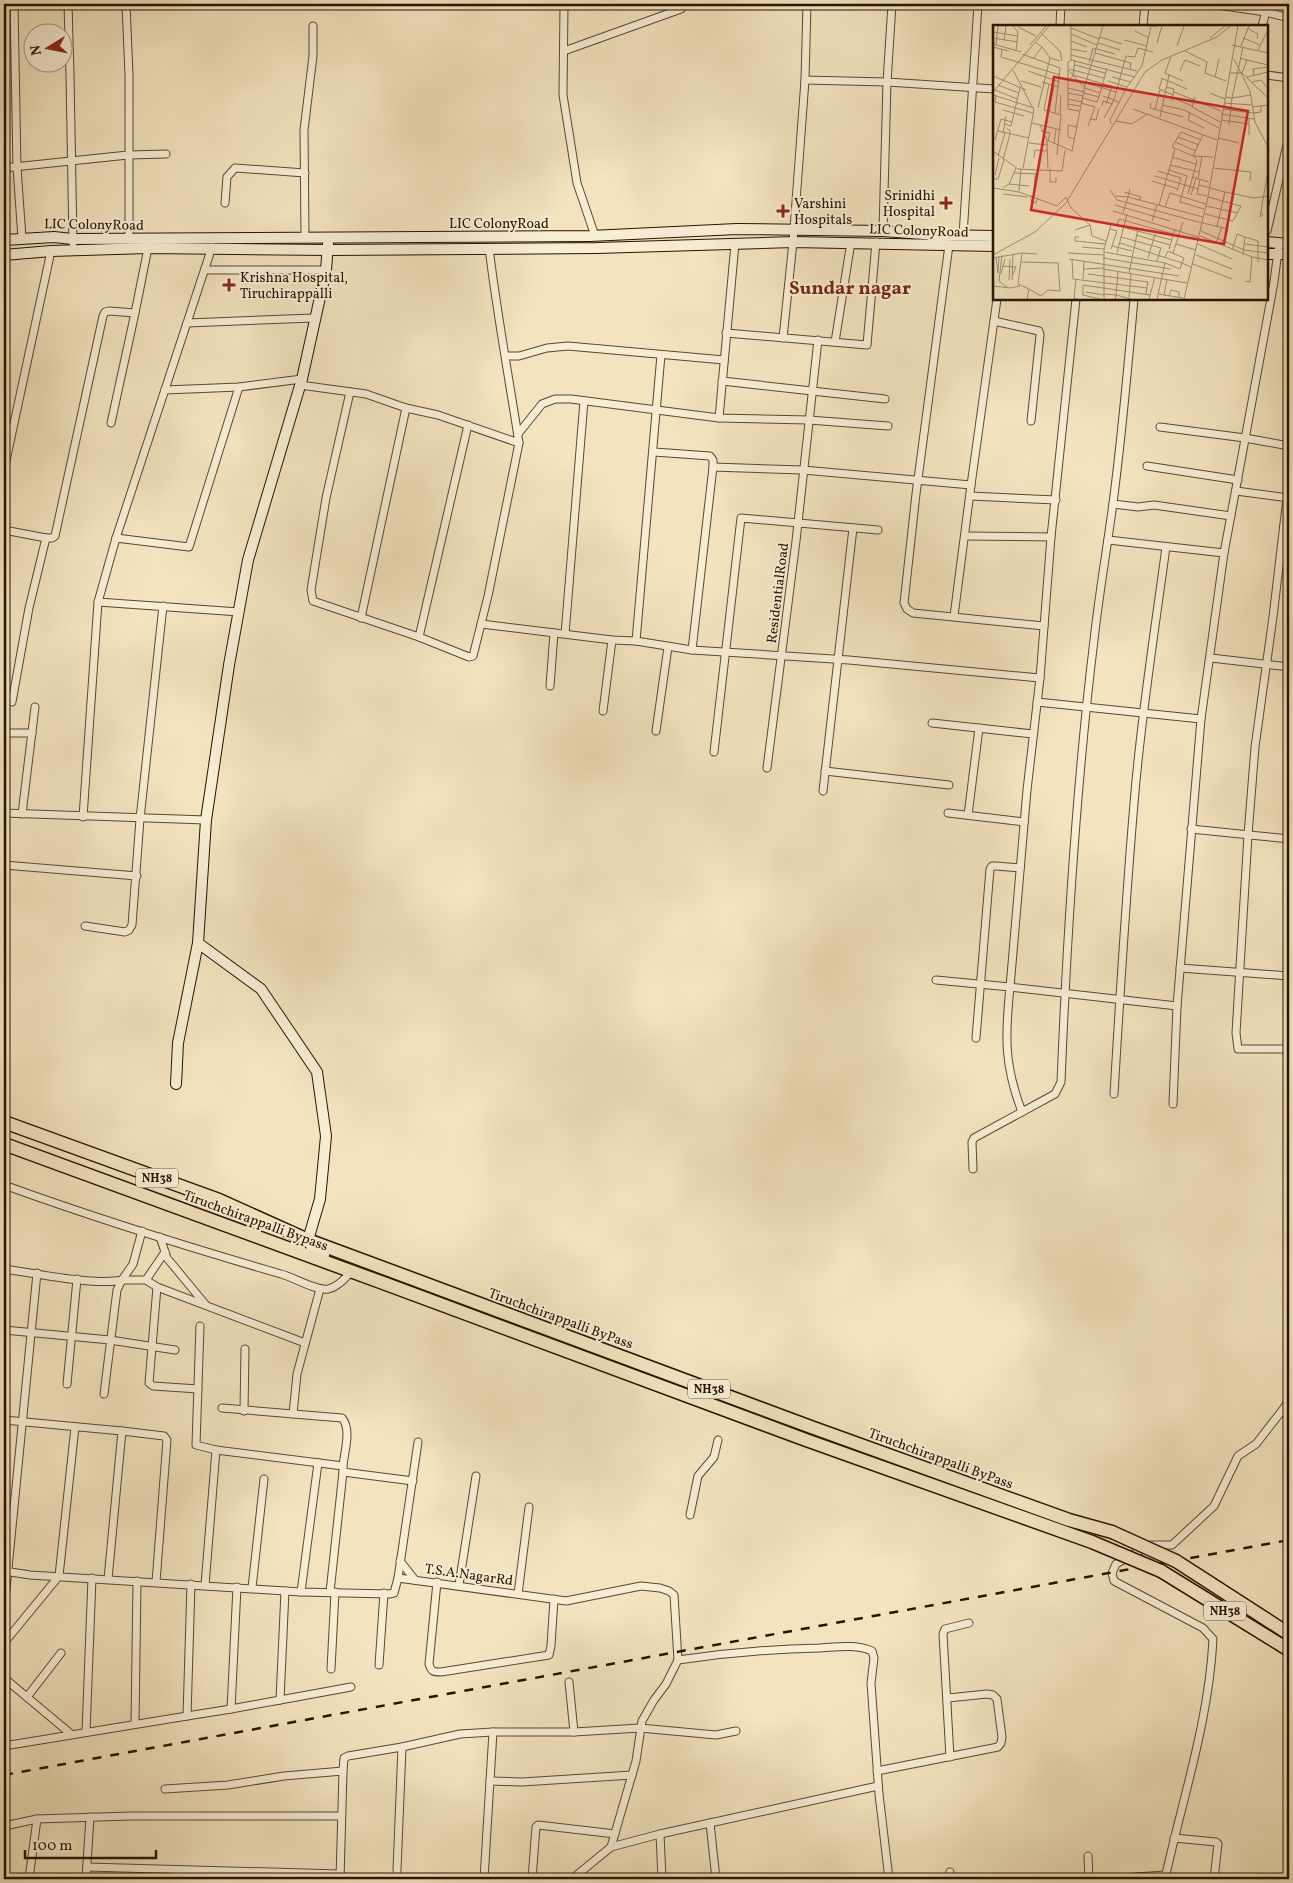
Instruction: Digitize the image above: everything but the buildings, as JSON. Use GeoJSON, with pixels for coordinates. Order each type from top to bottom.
{"type":"FeatureCollection","features":[{"type":"Feature","properties":{"kind":"highway","name":"Tiruchchirappalli ByPass"},"geometry":{"type":"LineString","coordinates":[[4,1122],[219,1200],[308,1240],[811,1427],[1069,1520],[1112,1532],[1176,1561],[1289,1634]]}},
{"type":"Feature","properties":{"kind":"highway","name":"Tiruchchirappalli Bypass"},"geometry":{"type":"LineString","coordinates":[[4,1144],[806,1440],[1092,1542],[1161,1571],[1289,1650]]}},
{"type":"Feature","properties":{"kind":"highway"},"geometry":{"type":"LineString","coordinates":[[219,1200],[229,1210],[291,1239],[296,1251]]}},
{"type":"Feature","properties":{"kind":"main road","name":"LIC ColonyRoad"},"geometry":{"type":"LineString","coordinates":[[4,255],[51,251],[73,245],[130,239],[595,236],[737,229],[882,231],[936,235],[993,236]]}},
{"type":"Feature","properties":{"kind":"main road"},"geometry":{"type":"LineString","coordinates":[[595,236],[597,248]]}},
{"type":"Feature","properties":{"kind":"main road","name":"LIC ColonyRoad"},"geometry":{"type":"LineString","coordinates":[[4,240],[54,237],[73,245],[212,250],[597,248],[793,242],[876,242],[993,246]]}},
{"type":"Feature","properties":{"kind":"main road"},"geometry":{"type":"LineString","coordinates":[[176,1084],[178,1043],[198,943],[206,820],[228,665],[248,560],[301,382],[326,270],[327,238]]}},
{"type":"Feature","properties":{"kind":"main road"},"geometry":{"type":"LineString","coordinates":[[1268,242],[1284,243]]}},
{"type":"Feature","properties":{"kind":"main road"},"geometry":{"type":"LineString","coordinates":[[1272,254],[1289,254]]}},
{"type":"Feature","properties":{"kind":"main road"},"geometry":{"type":"LineString","coordinates":[[198,943],[261,989],[317,1072],[326,1136],[320,1199],[308,1240]]}},
{"type":"Feature","properties":{"kind":"main road","name":"Tiruchchirappalli Bypass"},"geometry":{"type":"LineString","coordinates":[[308,1240],[314,1251],[375,1274],[386,1284]]}},
{"type":"Feature","properties":{"kind":"street"},"geometry":{"type":"LineString","coordinates":[[14,4],[17,168],[22,238]]}},
{"type":"Feature","properties":{"kind":"street"},"geometry":{"type":"LineString","coordinates":[[68,4],[73,245]]}},
{"type":"Feature","properties":{"kind":"street"},"geometry":{"type":"LineString","coordinates":[[126,4],[129,75],[130,239]]}},
{"type":"Feature","properties":{"kind":"street"},"geometry":{"type":"LineString","coordinates":[[564,4],[563,95],[577,182],[595,236]]}},
{"type":"Feature","properties":{"kind":"street"},"geometry":{"type":"LineString","coordinates":[[783,338],[793,242],[805,80],[807,4]]}},
{"type":"Feature","properties":{"kind":"street"},"geometry":{"type":"LineString","coordinates":[[882,231],[887,82],[892,4]]}},
{"type":"Feature","properties":{"kind":"street"},"geometry":{"type":"LineString","coordinates":[[963,235],[978,4]]}},
{"type":"Feature","properties":{"kind":"street"},"geometry":{"type":"LineString","coordinates":[[1060,25],[1061,4]]}},
{"type":"Feature","properties":{"kind":"street"},"geometry":{"type":"LineString","coordinates":[[1143,25],[1145,4]]}},
{"type":"Feature","properties":{"kind":"street"},"geometry":{"type":"LineString","coordinates":[[1210,4],[1266,12],[1289,18]]}},
{"type":"Feature","properties":{"kind":"street"},"geometry":{"type":"LineString","coordinates":[[1262,25],[1268,4]]}},
{"type":"Feature","properties":{"kind":"street"},"geometry":{"type":"LineString","coordinates":[[564,51],[681,9]]}},
{"type":"Feature","properties":{"kind":"street"},"geometry":{"type":"LineString","coordinates":[[305,237],[304,130],[313,56],[313,26]]}},
{"type":"Feature","properties":{"kind":"street"},"geometry":{"type":"LineString","coordinates":[[1268,75],[1289,78]]}},
{"type":"Feature","properties":{"kind":"street"},"geometry":{"type":"LineString","coordinates":[[805,80],[887,82],[993,89]]}},
{"type":"Feature","properties":{"kind":"street"},"geometry":{"type":"LineString","coordinates":[[1268,227],[1289,136]]}},
{"type":"Feature","properties":{"kind":"street"},"geometry":{"type":"LineString","coordinates":[[4,168],[128,155],[166,154]]}},
{"type":"Feature","properties":{"kind":"street"},"geometry":{"type":"LineString","coordinates":[[225,203],[227,177],[235,168],[305,173]]}},
{"type":"Feature","properties":{"kind":"street"},"geometry":{"type":"LineString","coordinates":[[83,817],[98,602],[116,538],[212,250],[213,239]]}},
{"type":"Feature","properties":{"kind":"street"},"geometry":{"type":"LineString","coordinates":[[835,342],[851,242]]}},
{"type":"Feature","properties":{"kind":"street"},"geometry":{"type":"LineString","coordinates":[[726,333],[867,345],[876,242]]}},
{"type":"Feature","properties":{"kind":"street"},"geometry":{"type":"LineString","coordinates":[[1173,1104],[1177,1006],[1201,719],[1224,553],[1274,282],[1272,254],[1284,243]]}},
{"type":"Feature","properties":{"kind":"street"},"geometry":{"type":"LineString","coordinates":[[719,418],[735,244]]}},
{"type":"Feature","properties":{"kind":"street"},"geometry":{"type":"LineString","coordinates":[[949,245],[904,603],[906,609],[913,613],[1044,626]]}},
{"type":"Feature","properties":{"kind":"street"},"geometry":{"type":"LineString","coordinates":[[111,423],[148,248]]}},
{"type":"Feature","properties":{"kind":"street"},"geometry":{"type":"LineString","coordinates":[[350,392],[326,498],[311,595],[313,601],[420,638],[464,656],[473,656],[519,443],[494,291],[489,248]]}},
{"type":"Feature","properties":{"kind":"street"},"geometry":{"type":"LineString","coordinates":[[4,470],[51,251]]}},
{"type":"Feature","properties":{"kind":"street"},"geometry":{"type":"LineString","coordinates":[[205,270],[326,270]]}},
{"type":"Feature","properties":{"kind":"street"},"geometry":{"type":"LineString","coordinates":[[954,616],[997,300]]}},
{"type":"Feature","properties":{"kind":"street"},"geometry":{"type":"LineString","coordinates":[[1022,1112],[1011,1080],[1006,1051],[1006,1025],[1024,822],[1040,678],[1051,537],[1076,300]]}},
{"type":"Feature","properties":{"kind":"street"},"geometry":{"type":"LineString","coordinates":[[973,1169],[972,1142],[974,1138],[1055,1094],[1061,1082],[1080,774],[1094,640],[1128,376],[1134,300]]}},
{"type":"Feature","properties":{"kind":"street"},"geometry":{"type":"LineString","coordinates":[[4,530],[46,538],[55,536],[103,316],[105,312],[109,311],[135,313]]}},
{"type":"Feature","properties":{"kind":"street"},"geometry":{"type":"LineString","coordinates":[[187,323],[314,318]]}},
{"type":"Feature","properties":{"kind":"street"},"geometry":{"type":"LineString","coordinates":[[994,321],[1038,331],[1040,336],[1031,421]]}},
{"type":"Feature","properties":{"kind":"street","name":"ResidentialRoad"},"geometry":{"type":"LineString","coordinates":[[767,768],[798,523],[818,340]]}},
{"type":"Feature","properties":{"kind":"street"},"geometry":{"type":"LineString","coordinates":[[506,356],[519,356],[547,348],[568,346],[724,360]]}},
{"type":"Feature","properties":{"kind":"street"},"geometry":{"type":"LineString","coordinates":[[636,641],[661,355]]}},
{"type":"Feature","properties":{"kind":"street"},"geometry":{"type":"LineString","coordinates":[[722,381],[885,399]]}},
{"type":"Feature","properties":{"kind":"street"},"geometry":{"type":"LineString","coordinates":[[165,390],[301,382],[366,394],[406,408],[438,415],[519,443]]}},
{"type":"Feature","properties":{"kind":"street"},"geometry":{"type":"LineString","coordinates":[[116,538],[189,547],[239,387]]}},
{"type":"Feature","properties":{"kind":"street"},"geometry":{"type":"LineString","coordinates":[[518,434],[542,404],[554,398],[719,418],[808,420],[888,426]]}},
{"type":"Feature","properties":{"kind":"street"},"geometry":{"type":"LineString","coordinates":[[565,634],[584,401]]}},
{"type":"Feature","properties":{"kind":"street"},"geometry":{"type":"LineString","coordinates":[[361,618],[406,408]]}},
{"type":"Feature","properties":{"kind":"street"},"geometry":{"type":"LineString","coordinates":[[420,638],[468,425]]}},
{"type":"Feature","properties":{"kind":"street"},"geometry":{"type":"LineString","coordinates":[[1160,427],[1245,438],[1289,446]]}},
{"type":"Feature","properties":{"kind":"street"},"geometry":{"type":"LineString","coordinates":[[654,452],[710,456],[713,460],[692,650]]}},
{"type":"Feature","properties":{"kind":"street"},"geometry":{"type":"LineString","coordinates":[[1148,466],[1238,480]]}},
{"type":"Feature","properties":{"kind":"street"},"geometry":{"type":"LineString","coordinates":[[713,467],[803,470],[971,486]]}},
{"type":"Feature","properties":{"kind":"street"},"geometry":{"type":"LineString","coordinates":[[1236,491],[1288,498],[1255,747],[1236,1033],[1238,1049],[1289,1049]]}},
{"type":"Feature","properties":{"kind":"street"},"geometry":{"type":"LineString","coordinates":[[970,496],[1056,500]]}},
{"type":"Feature","properties":{"kind":"street"},"geometry":{"type":"LineString","coordinates":[[1113,504],[1138,507],[1154,505],[1231,516]]}},
{"type":"Feature","properties":{"kind":"street"},"geometry":{"type":"LineString","coordinates":[[714,752],[741,518],[878,530]]}},
{"type":"Feature","properties":{"kind":"street"},"geometry":{"type":"LineString","coordinates":[[823,791],[853,528]]}},
{"type":"Feature","properties":{"kind":"street"},"geometry":{"type":"LineString","coordinates":[[964,536],[1051,537]]}},
{"type":"Feature","properties":{"kind":"street"},"geometry":{"type":"LineString","coordinates":[[12,702],[29,608],[46,538]]}},
{"type":"Feature","properties":{"kind":"street"},"geometry":{"type":"LineString","coordinates":[[1108,540],[1224,553]]}},
{"type":"Feature","properties":{"kind":"street"},"geometry":{"type":"LineString","coordinates":[[1114,1094],[1135,790],[1166,547]]}},
{"type":"Feature","properties":{"kind":"street"},"geometry":{"type":"LineString","coordinates":[[98,602],[238,612]]}},
{"type":"Feature","properties":{"kind":"street"},"geometry":{"type":"LineString","coordinates":[[85,926],[124,932],[132,926],[140,818],[163,606]]}},
{"type":"Feature","properties":{"kind":"street"},"geometry":{"type":"LineString","coordinates":[[481,624],[612,640],[636,641],[692,650],[838,659],[1040,678]]}},
{"type":"Feature","properties":{"kind":"street"},"geometry":{"type":"LineString","coordinates":[[550,686],[554,633]]}},
{"type":"Feature","properties":{"kind":"street"},"geometry":{"type":"LineString","coordinates":[[603,711],[612,640]]}},
{"type":"Feature","properties":{"kind":"street"},"geometry":{"type":"LineString","coordinates":[[656,731],[668,647]]}},
{"type":"Feature","properties":{"kind":"street"},"geometry":{"type":"LineString","coordinates":[[1210,658],[1289,667]]}},
{"type":"Feature","properties":{"kind":"street"},"geometry":{"type":"LineString","coordinates":[[1037,702],[1201,719]]}},
{"type":"Feature","properties":{"kind":"street"},"geometry":{"type":"LineString","coordinates":[[22,814],[35,707]]}},
{"type":"Feature","properties":{"kind":"street"},"geometry":{"type":"LineString","coordinates":[[932,723],[1033,734]]}},
{"type":"Feature","properties":{"kind":"street"},"geometry":{"type":"LineString","coordinates":[[968,815],[979,728]]}},
{"type":"Feature","properties":{"kind":"street"},"geometry":{"type":"LineString","coordinates":[[4,733],[32,733]]}},
{"type":"Feature","properties":{"kind":"street"},"geometry":{"type":"LineString","coordinates":[[825,771],[950,785]]}},
{"type":"Feature","properties":{"kind":"street"},"geometry":{"type":"LineString","coordinates":[[4,813],[206,820]]}},
{"type":"Feature","properties":{"kind":"street"},"geometry":{"type":"LineString","coordinates":[[948,813],[1024,822]]}},
{"type":"Feature","properties":{"kind":"street"},"geometry":{"type":"LineString","coordinates":[[1191,830],[1289,839]]}},
{"type":"Feature","properties":{"kind":"street"},"geometry":{"type":"LineString","coordinates":[[4,865],[137,876]]}},
{"type":"Feature","properties":{"kind":"street"},"geometry":{"type":"LineString","coordinates":[[976,1038],[990,870],[992,866],[1020,868]]}},
{"type":"Feature","properties":{"kind":"street"},"geometry":{"type":"LineString","coordinates":[[1180,968],[1289,976]]}},
{"type":"Feature","properties":{"kind":"street"},"geometry":{"type":"LineString","coordinates":[[936,980],[1177,1006]]}},
{"type":"Feature","properties":{"kind":"street"},"geometry":{"type":"LineString","coordinates":[[4,1185],[88,1216],[284,1275],[320,1289],[329,1289],[336,1286],[352,1271]]}},
{"type":"Feature","properties":{"kind":"street"},"geometry":{"type":"LineString","coordinates":[[104,1394],[117,1290],[133,1264],[142,1231]]}},
{"type":"Feature","properties":{"kind":"street"},"geometry":{"type":"LineString","coordinates":[[160,1237],[167,1258],[206,1305]]}},
{"type":"Feature","properties":{"kind":"street"},"geometry":{"type":"LineString","coordinates":[[146,1280],[165,1252]]}},
{"type":"Feature","properties":{"kind":"street"},"geometry":{"type":"LineString","coordinates":[[4,1268],[77,1279],[112,1282],[146,1280],[157,1287],[305,1343]]}},
{"type":"Feature","properties":{"kind":"street"},"geometry":{"type":"LineString","coordinates":[[4,1609],[6,1572],[37,1273]]}},
{"type":"Feature","properties":{"kind":"street"},"geometry":{"type":"LineString","coordinates":[[67,1384],[77,1279]]}},
{"type":"Feature","properties":{"kind":"street"},"geometry":{"type":"LineString","coordinates":[[157,1287],[149,1383],[154,1386],[198,1389]]}},
{"type":"Feature","properties":{"kind":"street"},"geometry":{"type":"LineString","coordinates":[[293,1414],[297,1374],[320,1289]]}},
{"type":"Feature","properties":{"kind":"street"},"geometry":{"type":"LineString","coordinates":[[200,1326],[196,1445],[216,1450],[318,1463],[413,1481]]}},
{"type":"Feature","properties":{"kind":"street"},"geometry":{"type":"LineString","coordinates":[[4,1330],[110,1340],[175,1350]]}},
{"type":"Feature","properties":{"kind":"street"},"geometry":{"type":"LineString","coordinates":[[244,1349],[244,1411]]}},
{"type":"Feature","properties":{"kind":"street"},"geometry":{"type":"LineString","coordinates":[[1104,1879],[1166,1877],[1174,1838],[1191,1776],[1212,1661],[1213,1639],[1203,1628],[1114,1581],[1112,1573],[1116,1564],[1150,1545],[1172,1545],[1201,1519],[1214,1506],[1238,1456],[1256,1444],[1284,1408],[1289,1398]]}},
{"type":"Feature","properties":{"kind":"street"},"geometry":{"type":"LineString","coordinates":[[222,1408],[342,1418],[346,1422],[347,1429],[332,1592],[331,1669]]}},
{"type":"Feature","properties":{"kind":"street"},"geometry":{"type":"LineString","coordinates":[[4,1420],[22,1420],[164,1436],[166,1440],[156,1582]]}},
{"type":"Feature","properties":{"kind":"street"},"geometry":{"type":"LineString","coordinates":[[4,1643],[59,1576],[75,1426]]}},
{"type":"Feature","properties":{"kind":"street"},"geometry":{"type":"LineString","coordinates":[[108,1579],[122,1431]]}},
{"type":"Feature","properties":{"kind":"street"},"geometry":{"type":"LineString","coordinates":[[690,1515],[698,1476],[714,1457],[718,1440]]}},
{"type":"Feature","properties":{"kind":"street"},"geometry":{"type":"LineString","coordinates":[[6,1572],[301,1592],[394,1593],[398,1578],[418,1442]]}},
{"type":"Feature","properties":{"kind":"street"},"geometry":{"type":"LineString","coordinates":[[205,1585],[216,1450]]}},
{"type":"Feature","properties":{"kind":"street"},"geometry":{"type":"LineString","coordinates":[[301,1592],[318,1463]]}},
{"type":"Feature","properties":{"kind":"street"},"geometry":{"type":"LineString","coordinates":[[459,1585],[476,1476]]}},
{"type":"Feature","properties":{"kind":"street"},"geometry":{"type":"LineString","coordinates":[[252,1588],[264,1479]]}},
{"type":"Feature","properties":{"kind":"street"},"geometry":{"type":"LineString","coordinates":[[518,1594],[529,1507]]}},
{"type":"Feature","properties":{"kind":"street"},"geometry":{"type":"LineString","coordinates":[[400,1561],[415,1580]]}},
{"type":"Feature","properties":{"kind":"street"},"geometry":{"type":"LineString","coordinates":[[86,1732],[92,1578]]}},
{"type":"Feature","properties":{"kind":"street","name":"T.S.A.NagarRd"},"geometry":{"type":"LineString","coordinates":[[398,1578],[566,1600],[641,1586],[669,1590],[674,1595],[678,1660]]}},
{"type":"Feature","properties":{"kind":"street"},"geometry":{"type":"LineString","coordinates":[[135,1724],[137,1581]]}},
{"type":"Feature","properties":{"kind":"street"},"geometry":{"type":"LineString","coordinates":[[437,1582],[429,1664],[430,1669],[434,1672],[549,1655],[551,1651],[554,1599]]}},
{"type":"Feature","properties":{"kind":"street"},"geometry":{"type":"LineString","coordinates":[[188,1716],[191,1584]]}},
{"type":"Feature","properties":{"kind":"street"},"geometry":{"type":"LineString","coordinates":[[231,1709],[238,1587]]}},
{"type":"Feature","properties":{"kind":"street"},"geometry":{"type":"LineString","coordinates":[[280,1700],[285,1590]]}},
{"type":"Feature","properties":{"kind":"street"},"geometry":{"type":"LineString","coordinates":[[378,1665],[384,1593]]}},
{"type":"Feature","properties":{"kind":"street"},"geometry":{"type":"LineString","coordinates":[[950,1757],[943,1634],[945,1629],[969,1623]]}},
{"type":"Feature","properties":{"kind":"street"},"geometry":{"type":"LineString","coordinates":[[611,1847],[636,1761],[642,1721],[666,1684],[678,1660],[720,1654],[792,1648],[861,1646],[872,1652],[874,1658],[871,1683],[878,1786],[889,1879]]}},
{"type":"Feature","properties":{"kind":"street"},"geometry":{"type":"LineString","coordinates":[[27,1697],[61,1654]]}},
{"type":"Feature","properties":{"kind":"street"},"geometry":{"type":"LineString","coordinates":[[4,1678],[70,1734]]}},
{"type":"Feature","properties":{"kind":"street"},"geometry":{"type":"LineString","coordinates":[[569,1682],[574,1732]]}},
{"type":"Feature","properties":{"kind":"street"},"geometry":{"type":"LineString","coordinates":[[4,1746],[231,1709],[351,1687]]}},
{"type":"Feature","properties":{"kind":"street"},"geometry":{"type":"LineString","coordinates":[[878,1771],[998,1747],[1002,1737],[997,1699],[993,1695],[948,1698]]}},
{"type":"Feature","properties":{"kind":"street"},"geometry":{"type":"LineString","coordinates":[[87,1867],[340,1876],[343,1771],[344,1758],[348,1756],[402,1747],[460,1734],[574,1732],[640,1728],[716,1735],[736,1731]]}},
{"type":"Feature","properties":{"kind":"street"},"geometry":{"type":"LineString","coordinates":[[484,1879],[493,1732]]}},
{"type":"Feature","properties":{"kind":"street"},"geometry":{"type":"LineString","coordinates":[[4,1738],[13,1744]]}},
{"type":"Feature","properties":{"kind":"street"},"geometry":{"type":"LineString","coordinates":[[396,1870],[402,1747]]}},
{"type":"Feature","properties":{"kind":"street"},"geometry":{"type":"LineString","coordinates":[[165,1789],[228,1785],[284,1776],[343,1771]]}},
{"type":"Feature","properties":{"kind":"street"},"geometry":{"type":"LineString","coordinates":[[490,1781],[522,1782],[632,1775]]}},
{"type":"Feature","properties":{"kind":"street"},"geometry":{"type":"LineString","coordinates":[[572,1879],[611,1847],[660,1834],[878,1786]]}},
{"type":"Feature","properties":{"kind":"street"},"geometry":{"type":"LineString","coordinates":[[4,1826],[38,1819],[90,1817],[342,1816]]}},
{"type":"Feature","properties":{"kind":"street"},"geometry":{"type":"LineString","coordinates":[[86,1879],[90,1817]]}},
{"type":"Feature","properties":{"kind":"street"},"geometry":{"type":"LineString","coordinates":[[29,1879],[38,1819]]}},
{"type":"Feature","properties":{"kind":"street"},"geometry":{"type":"LineString","coordinates":[[710,1823],[716,1879]]}},
{"type":"Feature","properties":{"kind":"street"},"geometry":{"type":"LineString","coordinates":[[532,1879],[536,1827],[538,1825],[616,1834]]}},
{"type":"Feature","properties":{"kind":"street"},"geometry":{"type":"LineString","coordinates":[[660,1834],[662,1879]]}},
{"type":"Feature","properties":{"kind":"street"},"geometry":{"type":"LineString","coordinates":[[1174,1838],[1216,1842],[1218,1844],[1214,1879]]}},
{"type":"Feature","properties":{"kind":"street"},"geometry":{"type":"LineString","coordinates":[[1088,1856],[1089,1879]]}},
{"type":"Feature","properties":{"kind":"street"},"geometry":{"type":"LineString","coordinates":[[762,1879],[773,1878]]}},
{"type":"Feature","properties":{"kind":"railway"},"geometry":{"type":"LineString","coordinates":[[4,1775],[1289,1540]]}},
{"type":"Feature","properties":{"kind":"place","name":"Srinidhi Hospital"},"geometry":{"type":"Point","coordinates":[946,203]}},
{"type":"Feature","properties":{"kind":"place","name":"Varshini Hospitals"},"geometry":{"type":"Point","coordinates":[783,211]}},
{"type":"Feature","properties":{"kind":"place","name":"Krishna Hospital, Tiruchirappalli"},"geometry":{"type":"Point","coordinates":[229,285]}},
{"type":"Feature","properties":{"kind":"district","name":"Sundar nagar"},"geometry":{"type":"Point","coordinates":[850,287]}}]}
